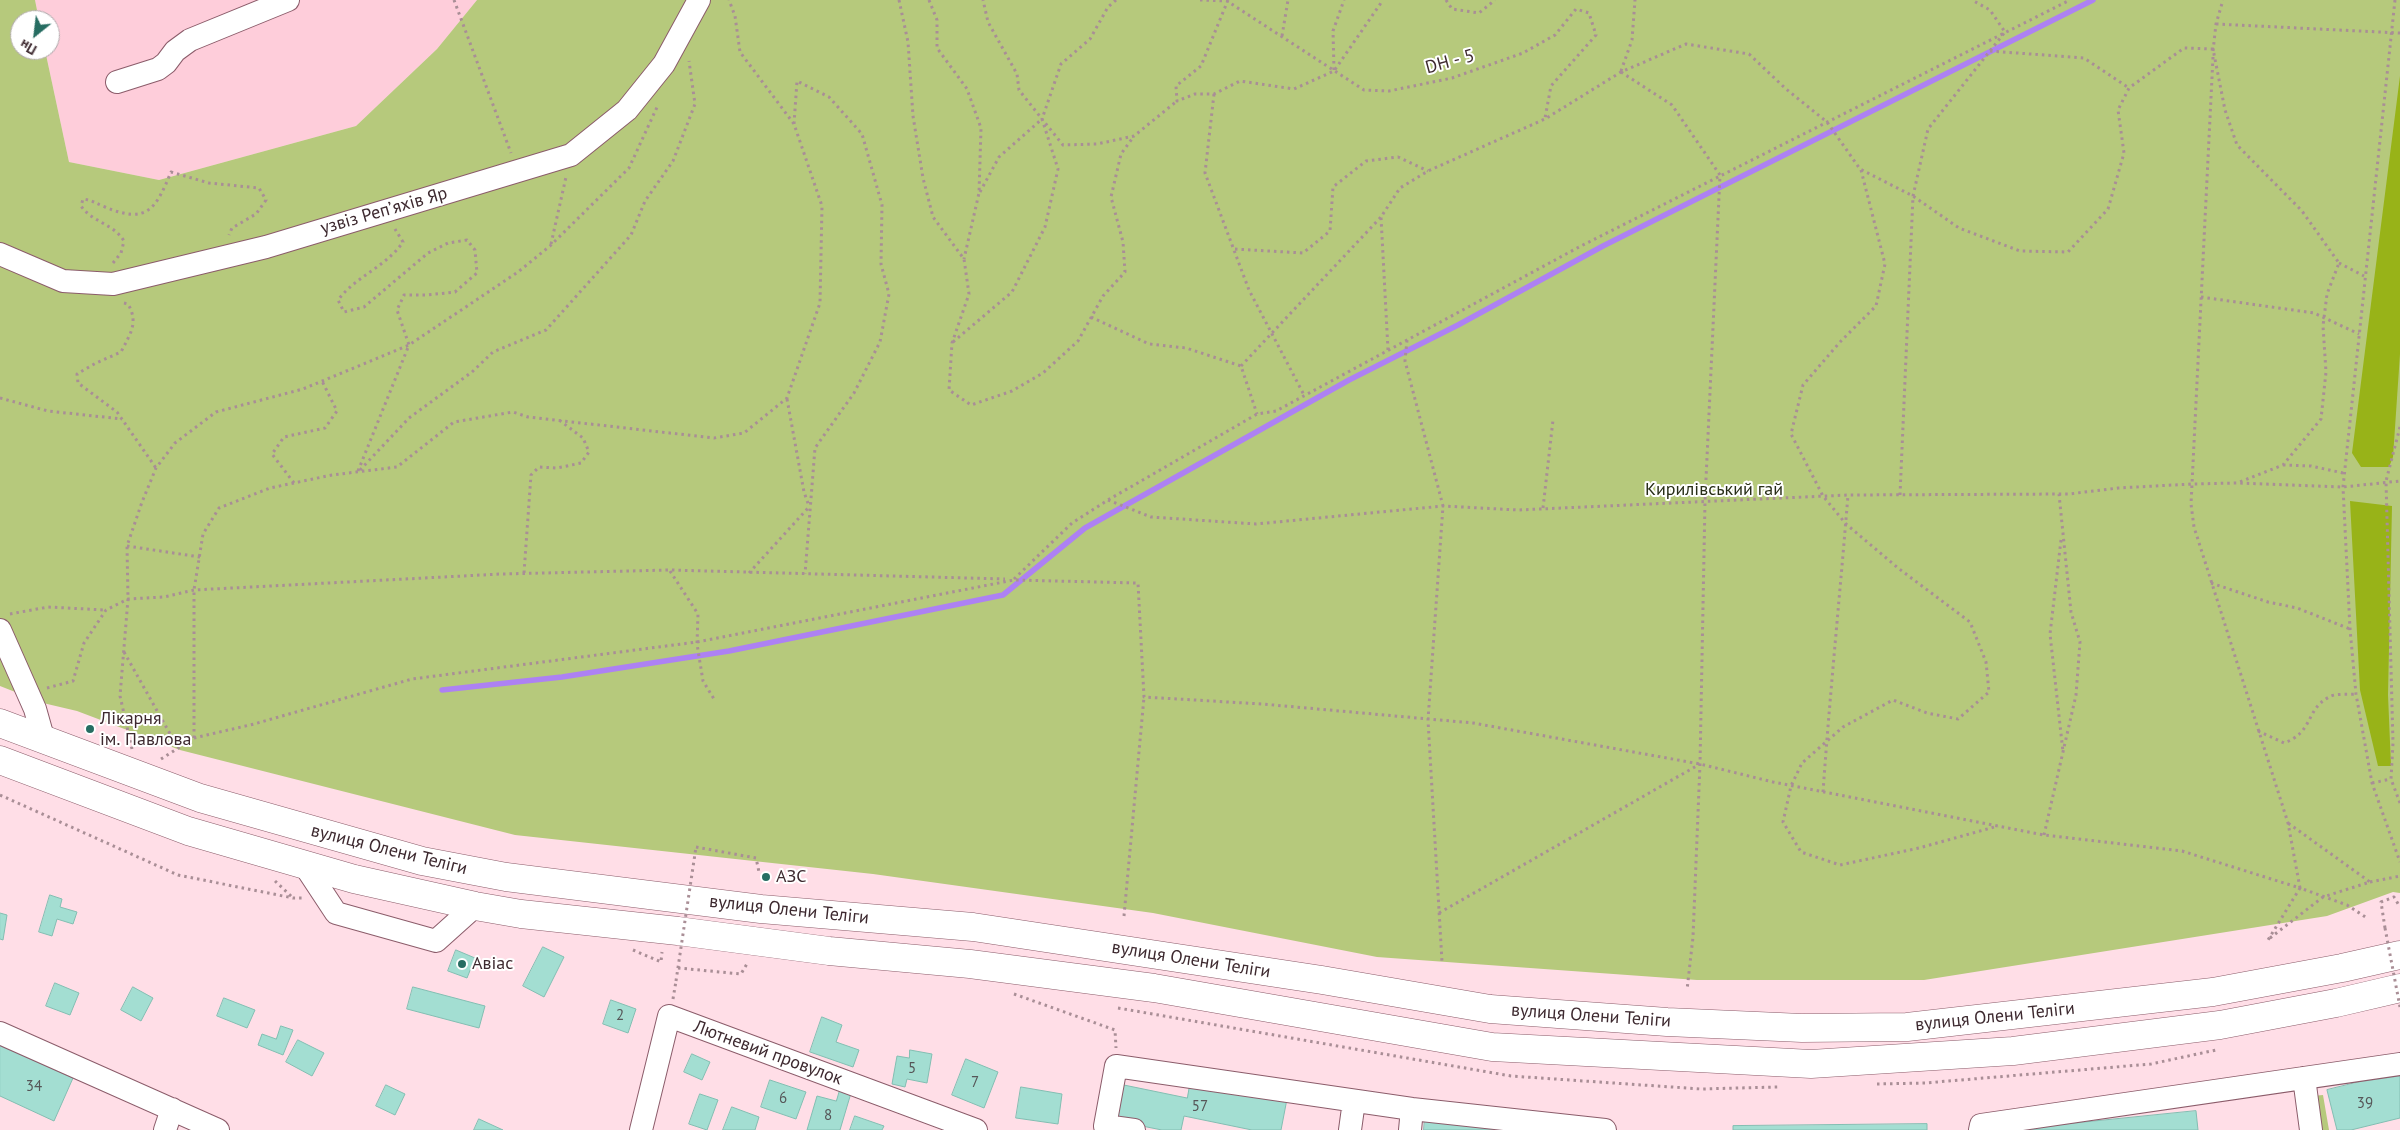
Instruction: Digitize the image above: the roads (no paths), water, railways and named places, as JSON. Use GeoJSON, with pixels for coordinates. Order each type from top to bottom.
{"type":"FeatureCollection","features":[{"type":"Feature","properties":{"kind":"main road","name":"вулиця Олени Теліги"},"geometry":{"type":"LineString","coordinates":[[0,723],[200,798],[422,861],[506,877],[761,909],[973,927],[1322,980],[1490,1009],[1667,1022],[1802,1028],[1907,1027],[2213,992],[2400,955]]}},
{"type":"Feature","properties":{"kind":"main road","name":"вулиця Олени Теліги"},"geometry":{"type":"LineString","coordinates":[[0,760],[188,831],[305,866],[475,906],[521,914],[678,930],[829,951],[970,964],[1154,988],[1492,1047],[1811,1064],[2013,1051],[2220,1025],[2336,1003],[2400,988]]}},
{"type":"Feature","properties":{"kind":"street"},"geometry":{"type":"LineString","coordinates":[[117,82],[158,69],[166,63],[175,50],[190,40],[288,0]]}},
{"type":"Feature","properties":{"kind":"street","name":"узвіз Репʼяхів Яр"},"geometry":{"type":"LineString","coordinates":[[0,254],[63,281],[113,284],[266,247],[571,155],[627,110],[664,64],[699,0]]}},
{"type":"Feature","properties":{"kind":"street"},"geometry":{"type":"LineString","coordinates":[[0,630],[27,692],[44,741]]}},
{"type":"Feature","properties":{"kind":"street"},"geometry":{"type":"LineString","coordinates":[[305,866],[336,913],[436,940],[475,906]]}},
{"type":"Feature","properties":{"kind":"street","name":"Лютневий провулок"},"geometry":{"type":"LineString","coordinates":[[641,1130],[670,1016],[976,1130]]}},
{"type":"Feature","properties":{"kind":"street"},"geometry":{"type":"LineString","coordinates":[[0,1033],[218,1130]]}},
{"type":"Feature","properties":{"kind":"street"},"geometry":{"type":"LineString","coordinates":[[1980,1130],[1981,1125],[2400,1064]]}},
{"type":"Feature","properties":{"kind":"street"},"geometry":{"type":"LineString","coordinates":[[1134,1130],[1105,1126],[1116,1066],[1354,1101],[1411,1120],[1605,1130]]}},
{"type":"Feature","properties":{"kind":"street"},"geometry":{"type":"LineString","coordinates":[[2304,1078],[2311,1130]]}},
{"type":"Feature","properties":{"kind":"street"},"geometry":{"type":"LineString","coordinates":[[1350,1130],[1354,1101]]}},
{"type":"Feature","properties":{"kind":"street"},"geometry":{"type":"LineString","coordinates":[[165,1130],[172,1109]]}},
{"type":"Feature","properties":{"kind":"waterway"},"geometry":{"type":"LineString","coordinates":[[442,690],[562,677],[729,651],[1003,595],[1085,528],[1349,380],[1458,325],[1603,246],[2093,0]]}},
{"type":"Feature","properties":{"kind":"place","name":"Лікарня ім. Павлова"},"geometry":{"type":"Point","coordinates":[90,729]}},
{"type":"Feature","properties":{"kind":"place","name":"АЗС"},"geometry":{"type":"Point","coordinates":[766,877]}},
{"type":"Feature","properties":{"kind":"place","name":"Авіас"},"geometry":{"type":"Point","coordinates":[462,964]}},
{"type":"Feature","properties":{"kind":"park label","name":"Кирилівський гай"},"geometry":{"type":"Point","coordinates":[1714,490]}}]}
